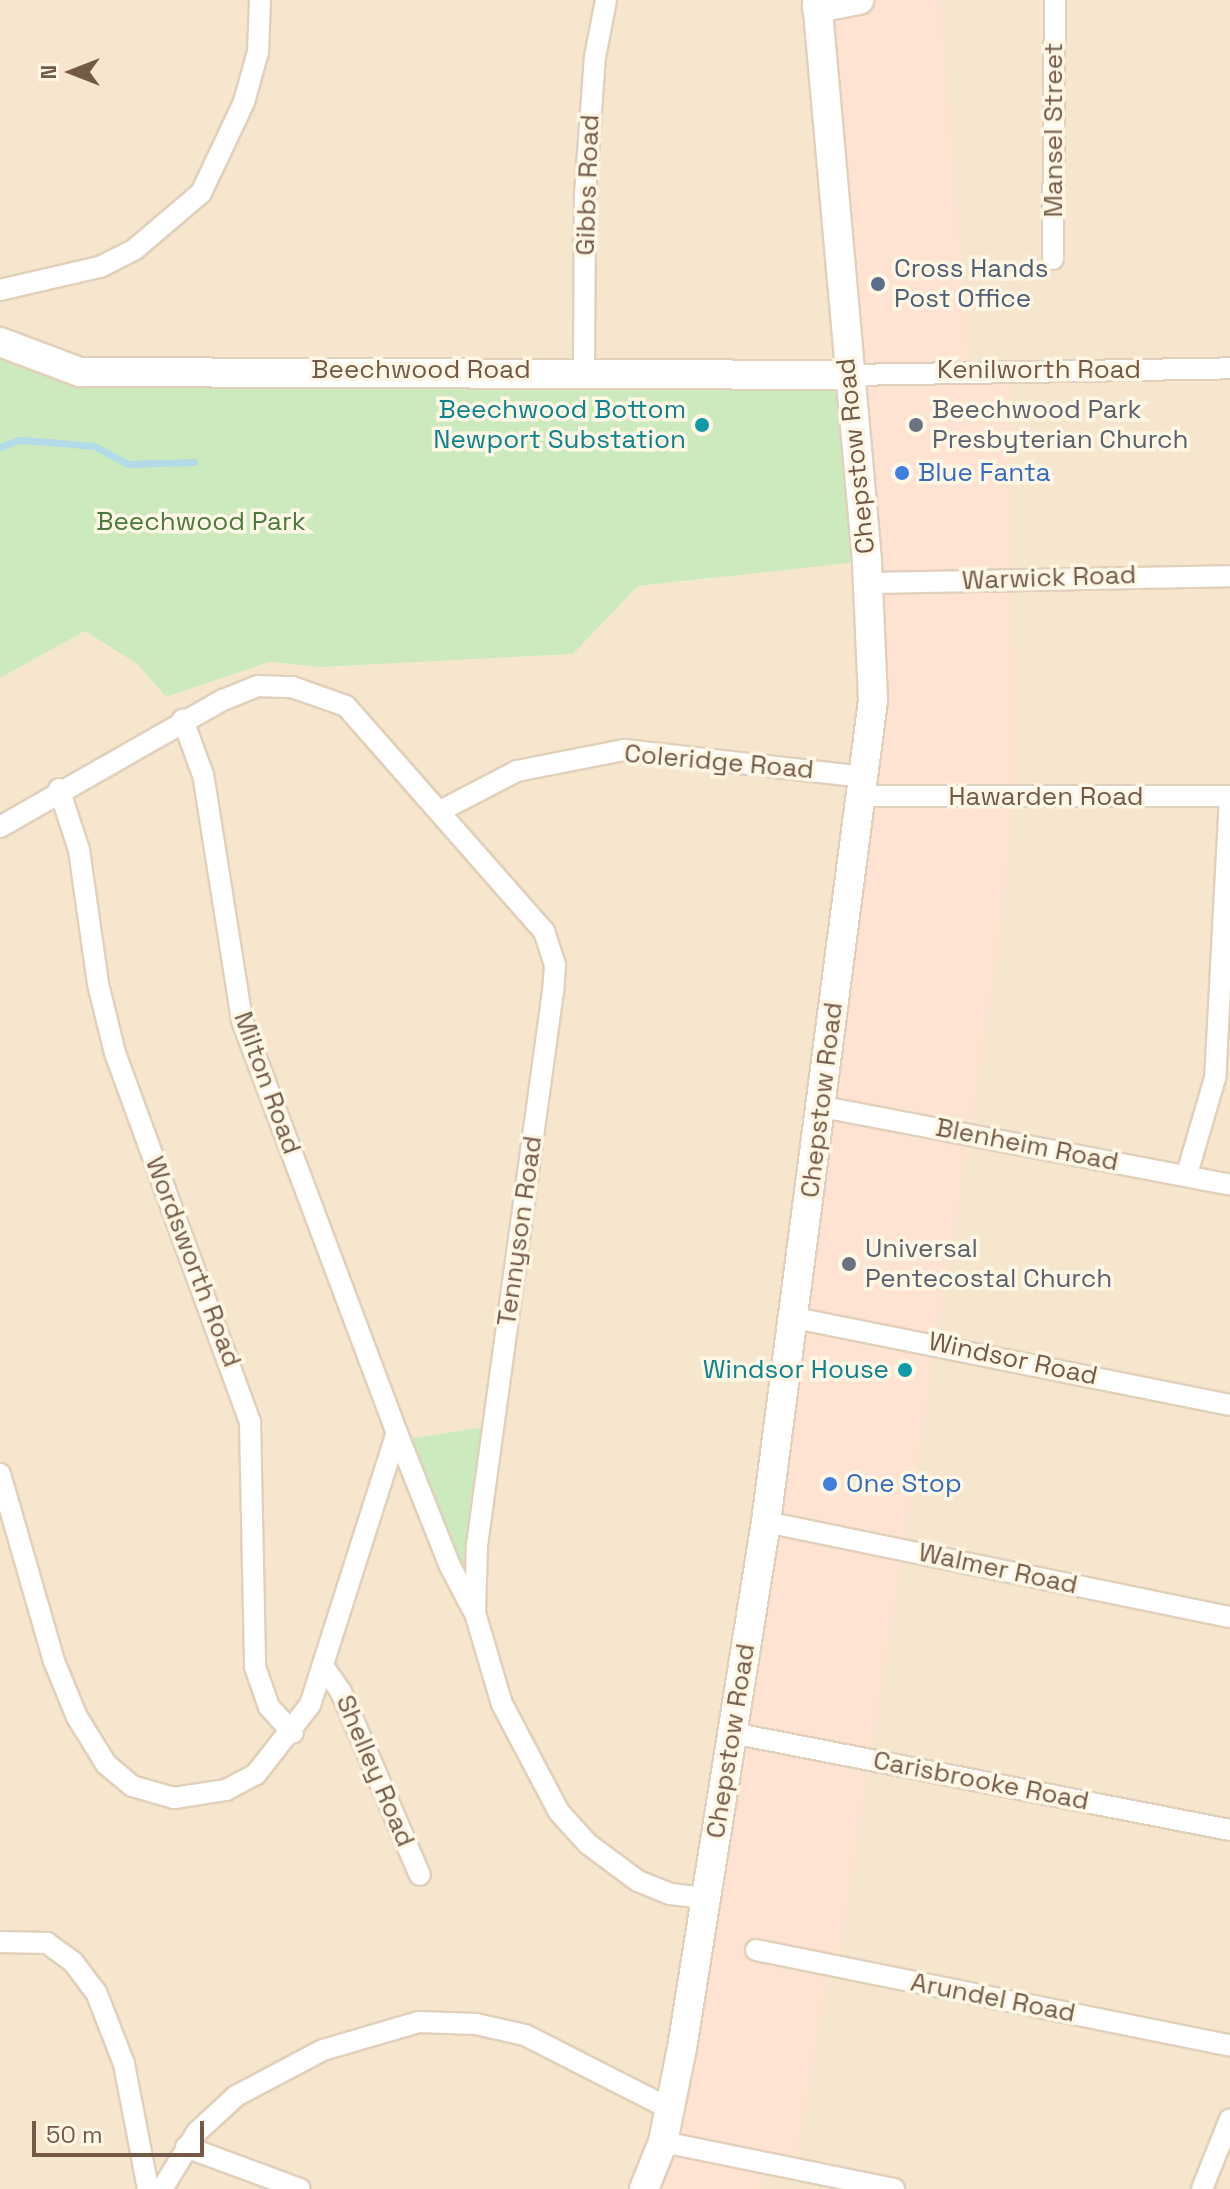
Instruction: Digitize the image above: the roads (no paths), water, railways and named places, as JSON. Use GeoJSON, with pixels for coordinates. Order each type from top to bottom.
{"type":"FeatureCollection","features":[{"type":"Feature","properties":{"kind":"main road"},"geometry":{"type":"LineString","coordinates":[[817,4],[859,0]]}},
{"type":"Feature","properties":{"kind":"main road","name":"Chepstow Road"},"geometry":{"type":"LineString","coordinates":[[644,2189],[663,2142],[670,2109],[766,1522],[823,1107],[873,700],[869,583],[817,4]]}},
{"type":"Feature","properties":{"kind":"main road","name":"Beechwood Road"},"geometry":{"type":"LineString","coordinates":[[0,342],[80,372],[848,375]]}},
{"type":"Feature","properties":{"kind":"street"},"geometry":{"type":"LineString","coordinates":[[0,290],[100,267],[146,241],[201,193],[244,102],[258,52],[260,0]]}},
{"type":"Feature","properties":{"kind":"street","name":"Gibbs Road"},"geometry":{"type":"LineString","coordinates":[[584,372],[585,195],[595,57],[606,0]]}},
{"type":"Feature","properties":{"kind":"street","name":"Mansel Street"},"geometry":{"type":"LineString","coordinates":[[1053,259],[1055,0]]}},
{"type":"Feature","properties":{"kind":"street","name":"Kenilworth Road"},"geometry":{"type":"LineString","coordinates":[[848,375],[1230,368]]}},
{"type":"Feature","properties":{"kind":"street","name":"Warwick Road"},"geometry":{"type":"LineString","coordinates":[[869,583],[1230,576]]}},
{"type":"Feature","properties":{"kind":"street","name":"Tennyson Road"},"geometry":{"type":"LineString","coordinates":[[0,827],[59,789],[183,720],[258,686],[318,692],[346,706],[536,918],[552,947],[555,965],[477,1545],[475,1613],[507,1717],[559,1812],[588,1844],[638,1881],[671,1894],[706,1898]]}},
{"type":"Feature","properties":{"kind":"street","name":"Milton Road"},"geometry":{"type":"LineString","coordinates":[[183,720],[203,775],[242,1020],[397,1433],[449,1564],[475,1613]]}},
{"type":"Feature","properties":{"kind":"street","name":"Coleridge Road"},"geometry":{"type":"LineString","coordinates":[[442,810],[507,774],[624,750],[863,787]]}},
{"type":"Feature","properties":{"kind":"street","name":"Hawarden Road"},"geometry":{"type":"LineString","coordinates":[[863,787],[1230,796]]}},
{"type":"Feature","properties":{"kind":"street","name":"Wordsworth Road"},"geometry":{"type":"LineString","coordinates":[[59,789],[79,850],[111,1042],[250,1422],[255,1667],[269,1707],[293,1733]]}},
{"type":"Feature","properties":{"kind":"street"},"geometry":{"type":"LineString","coordinates":[[1187,1174],[1215,1078],[1230,796]]}},
{"type":"Feature","properties":{"kind":"street","name":"Blenheim Road"},"geometry":{"type":"LineString","coordinates":[[823,1107],[1187,1174],[1230,1185]]}},
{"type":"Feature","properties":{"kind":"street","name":"Windsor Road"},"geometry":{"type":"LineString","coordinates":[[795,1318],[1230,1405]]}},
{"type":"Feature","properties":{"kind":"street"},"geometry":{"type":"LineString","coordinates":[[0,1474],[62,1683],[87,1734],[118,1776],[158,1796],[208,1796],[256,1774],[293,1733],[325,1669],[397,1433]]}},
{"type":"Feature","properties":{"kind":"street","name":"Walmer Road"},"geometry":{"type":"LineString","coordinates":[[766,1522],[1230,1617]]}},
{"type":"Feature","properties":{"kind":"street","name":"Shelley Road"},"geometry":{"type":"LineString","coordinates":[[325,1669],[341,1692],[420,1875]]}},
{"type":"Feature","properties":{"kind":"street","name":"Carisbrooke Road"},"geometry":{"type":"LineString","coordinates":[[732,1733],[1230,1830]]}},
{"type":"Feature","properties":{"kind":"street"},"geometry":{"type":"LineString","coordinates":[[0,1940],[47,1943],[73,1962],[96,1992],[124,2064],[148,2189]]}},
{"type":"Feature","properties":{"kind":"street","name":"Arundel Road"},"geometry":{"type":"LineString","coordinates":[[756,1950],[1230,2046]]}},
{"type":"Feature","properties":{"kind":"street"},"geometry":{"type":"LineString","coordinates":[[162,2189],[186,2147],[209,2119],[253,2085],[355,2038],[419,2022],[476,2024],[525,2035],[670,2109]]}},
{"type":"Feature","properties":{"kind":"street"},"geometry":{"type":"LineString","coordinates":[[1202,2189],[1230,2119]]}},
{"type":"Feature","properties":{"kind":"street"},"geometry":{"type":"LineString","coordinates":[[663,2142],[894,2189]]}},
{"type":"Feature","properties":{"kind":"street"},"geometry":{"type":"LineString","coordinates":[[186,2147],[300,2189]]}},
{"type":"Feature","properties":{"kind":"waterway"},"geometry":{"type":"LineString","coordinates":[[0,447],[19,440],[49,442],[94,446],[128,464],[194,462]]}},
{"type":"Feature","properties":{"kind":"place","name":"Cross Hands Post Office"},"geometry":{"type":"Point","coordinates":[878,284]}},
{"type":"Feature","properties":{"kind":"place","name":"Beechwood Bottom Newport Substation"},"geometry":{"type":"Point","coordinates":[702,425]}},
{"type":"Feature","properties":{"kind":"place","name":"Beechwood Park Presbyterian Church"},"geometry":{"type":"Point","coordinates":[916,425]}},
{"type":"Feature","properties":{"kind":"place","name":"Blue Fanta"},"geometry":{"type":"Point","coordinates":[902,473]}},
{"type":"Feature","properties":{"kind":"place","name":"Universal Pentecostal Church"},"geometry":{"type":"Point","coordinates":[849,1264]}},
{"type":"Feature","properties":{"kind":"place","name":"Windsor House"},"geometry":{"type":"Point","coordinates":[905,1370]}},
{"type":"Feature","properties":{"kind":"place","name":"One Stop"},"geometry":{"type":"Point","coordinates":[830,1484]}},
{"type":"Feature","properties":{"kind":"park label","name":"Beechwood Park"},"geometry":{"type":"Point","coordinates":[201,522]}}]}
